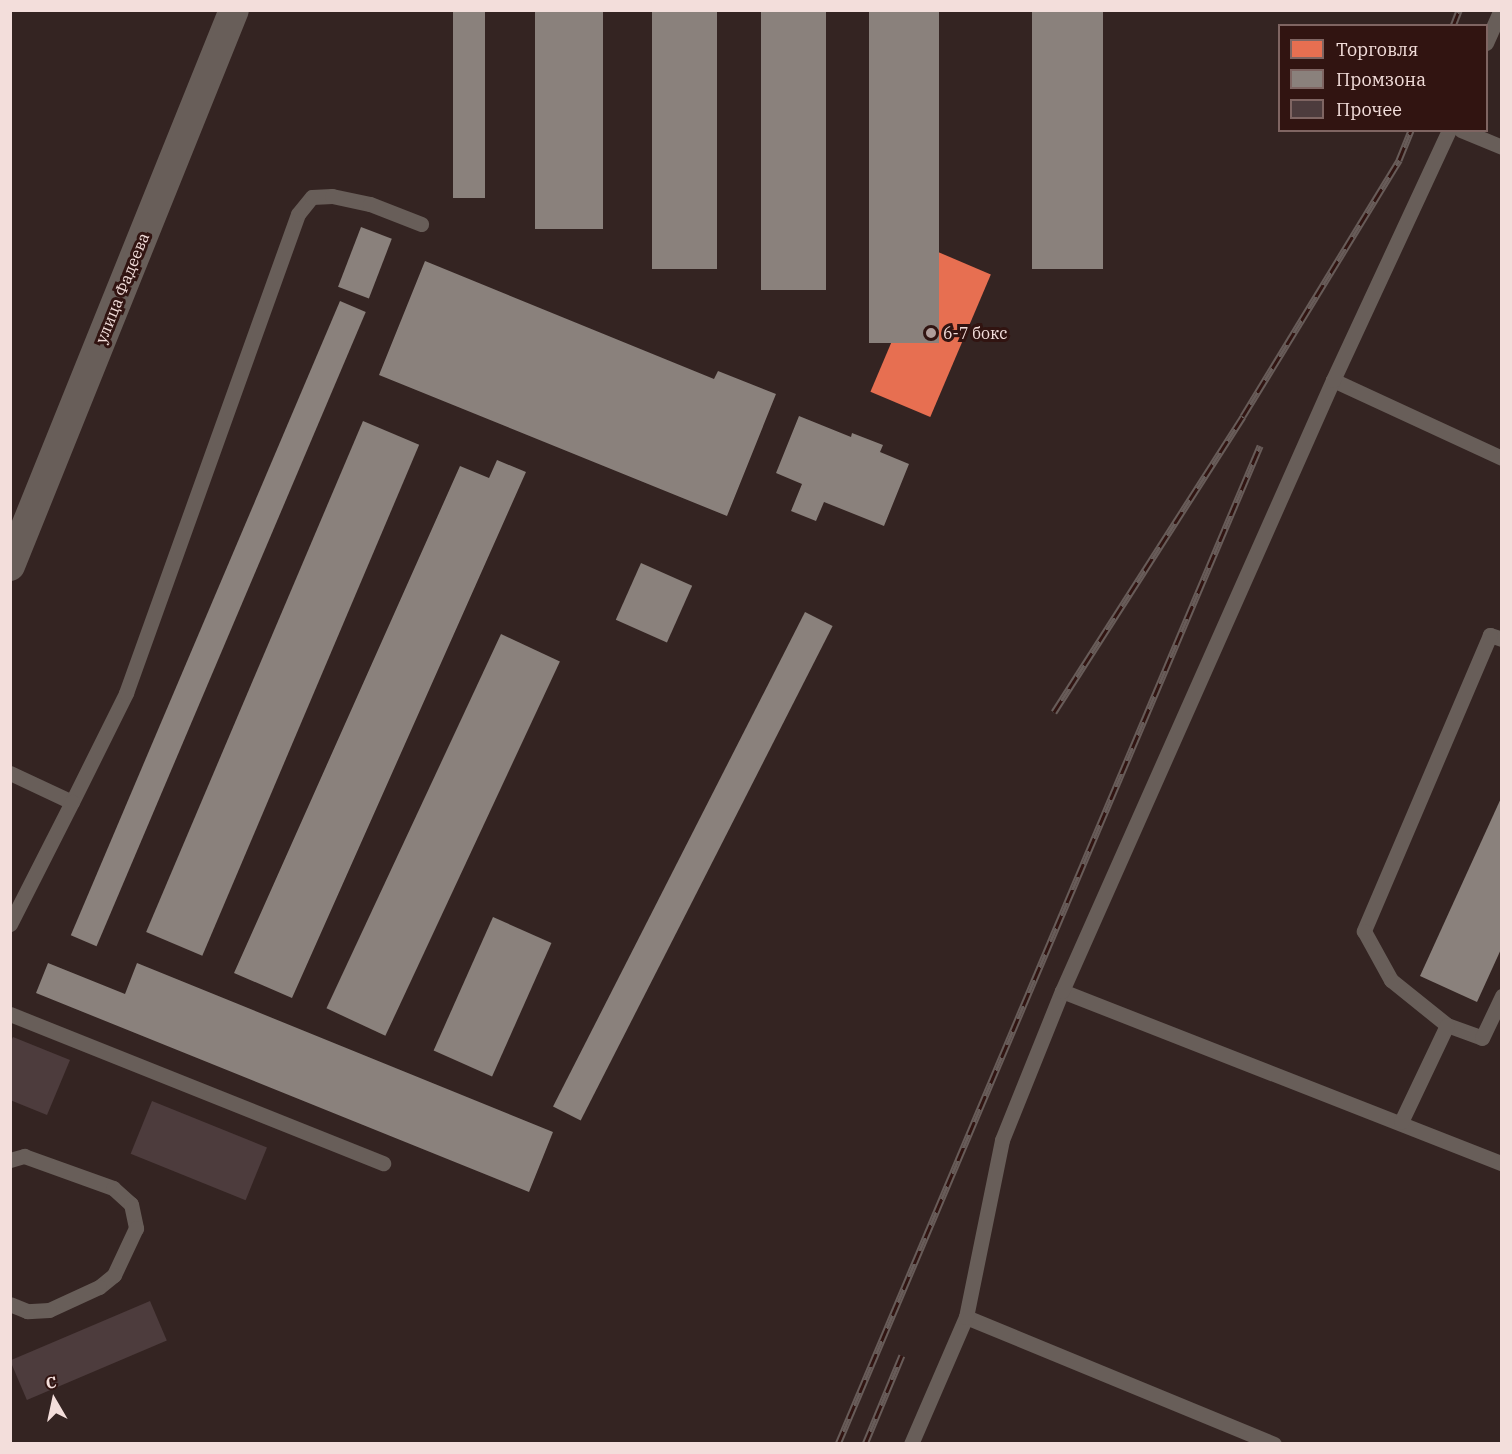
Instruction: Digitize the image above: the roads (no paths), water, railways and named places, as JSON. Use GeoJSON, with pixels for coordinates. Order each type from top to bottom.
{"type":"FeatureCollection","features":[{"type":"Feature","properties":{"kind":"street","name":"улица Фадеева"},"geometry":{"type":"LineString","coordinates":[[10,566],[234,10]]}},
{"type":"Feature","properties":{"kind":"lane"},"geometry":{"type":"LineString","coordinates":[[1488,38],[1500,10]]}},
{"type":"Feature","properties":{"kind":"lane"},"geometry":{"type":"LineString","coordinates":[[911,1443],[966,1317],[1002,1140],[1062,991],[1333,380],[1448,132]]}},
{"type":"Feature","properties":{"kind":"lane"},"geometry":{"type":"LineString","coordinates":[[1466,132],[1502,147]]}},
{"type":"Feature","properties":{"kind":"lane"},"geometry":{"type":"LineString","coordinates":[[10,924],[126,693],[298,214],[312,197],[332,196],[370,204],[420,224]]}},
{"type":"Feature","properties":{"kind":"lane"},"geometry":{"type":"LineString","coordinates":[[1333,380],[1502,458]]}},
{"type":"Feature","properties":{"kind":"lane"},"geometry":{"type":"LineString","coordinates":[[1502,639],[1490,635],[1364,931],[1391,980],[1447,1025],[1482,1038],[1502,996]]}},
{"type":"Feature","properties":{"kind":"lane"},"geometry":{"type":"LineString","coordinates":[[10,773],[72,802]]}},
{"type":"Feature","properties":{"kind":"lane"},"geometry":{"type":"LineString","coordinates":[[1062,991],[1502,1162]]}},
{"type":"Feature","properties":{"kind":"lane"},"geometry":{"type":"LineString","coordinates":[[10,1014],[383,1163]]}},
{"type":"Feature","properties":{"kind":"lane"},"geometry":{"type":"LineString","coordinates":[[1401,1122],[1447,1025]]}},
{"type":"Feature","properties":{"kind":"lane"},"geometry":{"type":"LineString","coordinates":[[10,1160],[24,1156],[113,1188],[130,1204],[136,1228],[114,1275],[99,1287],[49,1310],[27,1311],[10,1304]]}},
{"type":"Feature","properties":{"kind":"lane"},"geometry":{"type":"LineString","coordinates":[[966,1317],[1243,1437],[1274,1443]]}},
{"type":"Feature","properties":{"kind":"railway"},"geometry":{"type":"LineString","coordinates":[[1454,24],[1459,10]]}},
{"type":"Feature","properties":{"kind":"railway"},"geometry":{"type":"LineString","coordinates":[[1054,712],[1243,416],[1399,160],[1410,132]]}},
{"type":"Feature","properties":{"kind":"railway"},"geometry":{"type":"LineString","coordinates":[[838,1444],[1260,446]]}},
{"type":"Feature","properties":{"kind":"railway"},"geometry":{"type":"LineString","coordinates":[[865,1444],[902,1355]]}},
{"type":"Feature","properties":{"kind":"place","name":"6-7 бокс"},"geometry":{"type":"Point","coordinates":[931,333]}}]}
